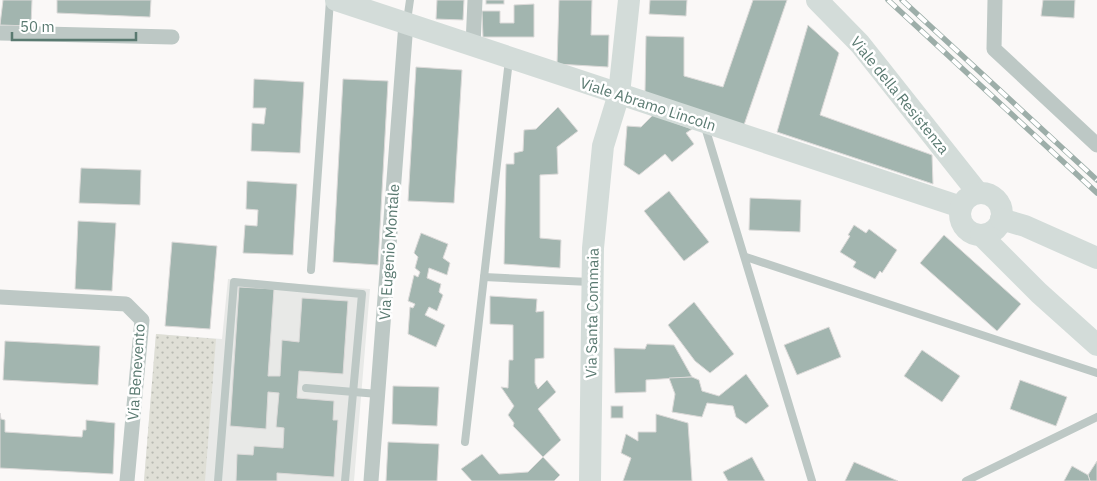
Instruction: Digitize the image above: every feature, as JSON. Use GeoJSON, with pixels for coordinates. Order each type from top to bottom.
{"type":"FeatureCollection","features":[{"type":"Feature","properties":{"kind":"street"},"geometry":{"type":"LineString","coordinates":[[472,45],[475,0]]}},
{"type":"Feature","properties":{"kind":"street","name":"Via Santa Commaia"},"geometry":{"type":"LineString","coordinates":[[590,481],[593,248],[609,91],[622,68],[629,0]]}},
{"type":"Feature","properties":{"kind":"street","name":"Viale della Resistenza"},"geometry":{"type":"LineString","coordinates":[[817,0],[860,44],[978,193]]}},
{"type":"Feature","properties":{"kind":"street"},"geometry":{"type":"LineString","coordinates":[[995,0],[994,49],[1097,145]]}},
{"type":"Feature","properties":{"kind":"street","name":"Viale Abramo Lincoln"},"geometry":{"type":"LineString","coordinates":[[339,1],[960,207]]}},
{"type":"Feature","properties":{"kind":"street","name":"Via Eugenio Montale"},"geometry":{"type":"LineString","coordinates":[[371,481],[406,23]]}},
{"type":"Feature","properties":{"kind":"street"},"geometry":{"type":"LineString","coordinates":[[0,33],[172,37]]}},
{"type":"Feature","properties":{"kind":"street"},"geometry":{"type":"LineString","coordinates":[[978,193],[985,193],[996,200],[1000,206],[1001,219],[993,231],[981,235],[974,234],[963,227],[959,214],[960,207],[967,198],[978,193]]}},
{"type":"Feature","properties":{"kind":"street"},"geometry":{"type":"LineString","coordinates":[[1001,219],[1026,226],[1097,258]]}},
{"type":"Feature","properties":{"kind":"street"},"geometry":{"type":"LineString","coordinates":[[981,235],[1097,345]]}},
{"type":"Feature","properties":{"kind":"street","name":"Via Benevento"},"geometry":{"type":"LineString","coordinates":[[0,297],[126,304],[142,320],[127,481]]}},
{"type":"Feature","properties":{"kind":"lane"},"geometry":{"type":"LineString","coordinates":[[406,23],[410,0]]}},
{"type":"Feature","properties":{"kind":"lane"},"geometry":{"type":"LineString","coordinates":[[312,270],[339,1]]}},
{"type":"Feature","properties":{"kind":"lane"},"geometry":{"type":"LineString","coordinates":[[465,442],[510,58]]}},
{"type":"Feature","properties":{"kind":"lane"},"geometry":{"type":"LineString","coordinates":[[704,122],[812,481]]}},
{"type":"Feature","properties":{"kind":"lane"},"geometry":{"type":"LineString","coordinates":[[746,257],[1097,373]]}},
{"type":"Feature","properties":{"kind":"lane"},"geometry":{"type":"LineString","coordinates":[[484,277],[593,282]]}},
{"type":"Feature","properties":{"kind":"lane"},"geometry":{"type":"LineString","coordinates":[[218,481],[234,282],[362,294],[345,481]]}},
{"type":"Feature","properties":{"kind":"lane"},"geometry":{"type":"LineString","coordinates":[[306,388],[378,394]]}},
{"type":"Feature","properties":{"kind":"lane"},"geometry":{"type":"LineString","coordinates":[[966,481],[1097,417]]}},
{"type":"Feature","properties":{"kind":"shaded area"},"geometry":{"type":"Polygon","coordinates":[[[228,279],[370,289],[354,481],[144,481],[156,334],[222,339],[228,279]]]}},
{"type":"Feature","properties":{"kind":"shaded area"},"geometry":{"type":"Polygon","coordinates":[[[156,334],[216,339],[205,481],[144,481],[156,334]]]}},
{"type":"Feature","properties":{"kind":"building"},"geometry":{"type":"Polygon","coordinates":[[[3,0],[32,0],[31,26],[0,25],[3,0]]]}},
{"type":"Feature","properties":{"kind":"building"},"geometry":{"type":"Polygon","coordinates":[[[57,0],[151,0],[150,17],[57,13],[57,0]]]}},
{"type":"Feature","properties":{"kind":"building"},"geometry":{"type":"Polygon","coordinates":[[[437,0],[464,0],[463,20],[436,19],[437,0]]]}},
{"type":"Feature","properties":{"kind":"building"},"geometry":{"type":"Polygon","coordinates":[[[486,0],[504,0],[504,4],[486,4],[486,0]]]}},
{"type":"Feature","properties":{"kind":"building"},"geometry":{"type":"Polygon","coordinates":[[[559,0],[592,0],[591,35],[609,35],[608,67],[557,64],[559,0]]]}},
{"type":"Feature","properties":{"kind":"building"},"geometry":{"type":"Polygon","coordinates":[[[650,0],[687,0],[686,16],[649,14],[650,0]]]}},
{"type":"Feature","properties":{"kind":"building"},"geometry":{"type":"Polygon","coordinates":[[[753,0],[787,0],[744,125],[645,92],[646,36],[684,37],[684,76],[723,87],[753,0]]]}},
{"type":"Feature","properties":{"kind":"building"},"geometry":{"type":"Polygon","coordinates":[[[1043,0],[1075,0],[1074,18],[1041,16],[1043,0]]]}},
{"type":"Feature","properties":{"kind":"building"},"geometry":{"type":"Polygon","coordinates":[[[534,4],[534,37],[483,37],[482,11],[500,11],[500,23],[514,23],[514,5],[534,4]]]}},
{"type":"Feature","properties":{"kind":"building"},"geometry":{"type":"Polygon","coordinates":[[[808,25],[839,53],[820,115],[932,155],[933,184],[777,132],[808,25]]]}},
{"type":"Feature","properties":{"kind":"building"},"geometry":{"type":"Polygon","coordinates":[[[416,67],[462,70],[454,203],[408,201],[416,67]]]}},
{"type":"Feature","properties":{"kind":"building"},"geometry":{"type":"Polygon","coordinates":[[[254,79],[304,82],[300,153],[251,151],[252,123],[264,124],[266,108],[253,108],[254,79]]]}},
{"type":"Feature","properties":{"kind":"building"},"geometry":{"type":"Polygon","coordinates":[[[343,79],[388,81],[378,265],[333,262],[343,79]]]}},
{"type":"Feature","properties":{"kind":"building"},"geometry":{"type":"Polygon","coordinates":[[[558,107],[578,131],[557,147],[558,174],[540,175],[540,238],[561,240],[560,268],[504,264],[506,164],[514,164],[514,153],[523,151],[524,130],[536,129],[558,107]]]}},
{"type":"Feature","properties":{"kind":"building"},"geometry":{"type":"Polygon","coordinates":[[[653,115],[692,129],[686,133],[694,144],[672,162],[665,154],[639,175],[624,165],[627,126],[641,127],[653,115]]]}},
{"type":"Feature","properties":{"kind":"building"},"geometry":{"type":"Polygon","coordinates":[[[81,168],[141,170],[140,205],[79,203],[81,168]]]}},
{"type":"Feature","properties":{"kind":"building"},"geometry":{"type":"Polygon","coordinates":[[[247,181],[297,184],[293,255],[243,253],[245,225],[257,226],[258,210],[246,209],[247,181]]]}},
{"type":"Feature","properties":{"kind":"building"},"geometry":{"type":"Polygon","coordinates":[[[669,191],[709,242],[684,261],[644,211],[669,191]]]}},
{"type":"Feature","properties":{"kind":"building"},"geometry":{"type":"Polygon","coordinates":[[[750,198],[801,200],[800,232],[749,230],[750,198]]]}},
{"type":"Feature","properties":{"kind":"building"},"geometry":{"type":"Polygon","coordinates":[[[78,221],[116,223],[112,291],[75,289],[78,221]]]}},
{"type":"Feature","properties":{"kind":"building"},"geometry":{"type":"Polygon","coordinates":[[[854,225],[866,233],[869,229],[897,250],[882,273],[880,271],[875,279],[853,267],[856,262],[840,252],[850,236],[848,235],[854,225]]]}},
{"type":"Feature","properties":{"kind":"building"},"geometry":{"type":"Polygon","coordinates":[[[421,233],[448,244],[443,258],[450,263],[447,275],[429,268],[427,278],[441,284],[439,292],[443,295],[437,311],[429,307],[425,315],[445,325],[436,347],[408,334],[410,307],[413,308],[415,304],[408,301],[414,275],[418,277],[420,272],[415,268],[418,257],[414,253],[421,233]]]}},
{"type":"Feature","properties":{"kind":"building"},"geometry":{"type":"Polygon","coordinates":[[[944,235],[1021,304],[997,331],[920,263],[944,235]]]}},
{"type":"Feature","properties":{"kind":"building"},"geometry":{"type":"Polygon","coordinates":[[[172,242],[217,246],[210,329],[165,326],[172,242]]]}},
{"type":"Feature","properties":{"kind":"building"},"geometry":{"type":"Polygon","coordinates":[[[239,287],[274,289],[268,376],[280,376],[282,340],[299,342],[302,298],[348,301],[343,374],[299,371],[297,398],[334,401],[333,420],[338,420],[334,477],[277,473],[277,481],[236,481],[237,454],[253,455],[254,446],[283,448],[284,428],[276,427],[279,393],[268,392],[266,429],[230,426],[239,287]]]}},
{"type":"Feature","properties":{"kind":"building"},"geometry":{"type":"Polygon","coordinates":[[[490,296],[537,299],[536,312],[544,311],[544,358],[535,359],[535,383],[538,389],[547,380],[556,392],[538,409],[561,440],[543,457],[513,426],[514,423],[508,415],[514,406],[501,387],[508,388],[509,360],[513,360],[513,325],[490,324],[490,296]]]}},
{"type":"Feature","properties":{"kind":"building"},"geometry":{"type":"Polygon","coordinates":[[[694,302],[734,354],[710,373],[695,361],[668,325],[694,302]]]}},
{"type":"Feature","properties":{"kind":"building"},"geometry":{"type":"Polygon","coordinates":[[[829,327],[841,357],[797,375],[784,345],[829,327]]]}},
{"type":"Feature","properties":{"kind":"building"},"geometry":{"type":"Polygon","coordinates":[[[5,341],[100,346],[98,385],[3,380],[5,341]]]}},
{"type":"Feature","properties":{"kind":"building"},"geometry":{"type":"Polygon","coordinates":[[[647,344],[674,345],[692,377],[646,380],[646,392],[615,393],[614,348],[645,349],[647,344]]]}},
{"type":"Feature","properties":{"kind":"building"},"geometry":{"type":"Polygon","coordinates":[[[922,350],[960,376],[942,402],[904,376],[922,350]]]}},
{"type":"Feature","properties":{"kind":"building"},"geometry":{"type":"Polygon","coordinates":[[[746,374],[769,406],[746,424],[736,417],[733,406],[707,403],[702,417],[672,412],[675,394],[669,378],[692,377],[699,380],[702,391],[719,396],[746,374]]]}},
{"type":"Feature","properties":{"kind":"building"},"geometry":{"type":"Polygon","coordinates":[[[1020,380],[1067,397],[1056,426],[1010,409],[1020,380]]]}},
{"type":"Feature","properties":{"kind":"building"},"geometry":{"type":"Polygon","coordinates":[[[393,386],[439,387],[437,426],[392,424],[393,386]]]}},
{"type":"Feature","properties":{"kind":"building"},"geometry":{"type":"Polygon","coordinates":[[[611,406],[623,406],[623,418],[611,418],[611,406]]]}},
{"type":"Feature","properties":{"kind":"building"},"geometry":{"type":"Polygon","coordinates":[[[0,413],[1,419],[5,420],[5,432],[82,437],[83,430],[86,430],[86,420],[115,423],[113,474],[0,468],[0,413]]]}},
{"type":"Feature","properties":{"kind":"building"},"geometry":{"type":"Polygon","coordinates":[[[656,414],[688,423],[692,481],[623,481],[631,458],[621,453],[626,434],[638,441],[638,432],[656,432],[656,414]]]}},
{"type":"Feature","properties":{"kind":"building"},"geometry":{"type":"Polygon","coordinates":[[[388,442],[439,444],[437,481],[386,481],[388,442]]]}},
{"type":"Feature","properties":{"kind":"building"},"geometry":{"type":"Polygon","coordinates":[[[482,454],[499,474],[528,472],[543,457],[560,475],[554,481],[472,481],[461,469],[482,454]]]}},
{"type":"Feature","properties":{"kind":"building"},"geometry":{"type":"Polygon","coordinates":[[[752,457],[765,481],[728,481],[723,472],[752,457]]]}},
{"type":"Feature","properties":{"kind":"building"},"geometry":{"type":"Polygon","coordinates":[[[1097,461],[1097,481],[1090,481],[1088,475],[1097,461]]]}},
{"type":"Feature","properties":{"kind":"building"},"geometry":{"type":"Polygon","coordinates":[[[854,462],[898,481],[845,481],[854,462]]]}},
{"type":"Feature","properties":{"kind":"building"},"geometry":{"type":"Polygon","coordinates":[[[1072,466],[1088,475],[1090,481],[1064,481],[1072,466]]]}},
{"type":"Feature","properties":{"kind":"railway"},"geometry":{"type":"LineString","coordinates":[[888,0],[1097,193]]}},
{"type":"Feature","properties":{"kind":"railway"},"geometry":{"type":"LineString","coordinates":[[902,0],[1097,180]]}}]}
